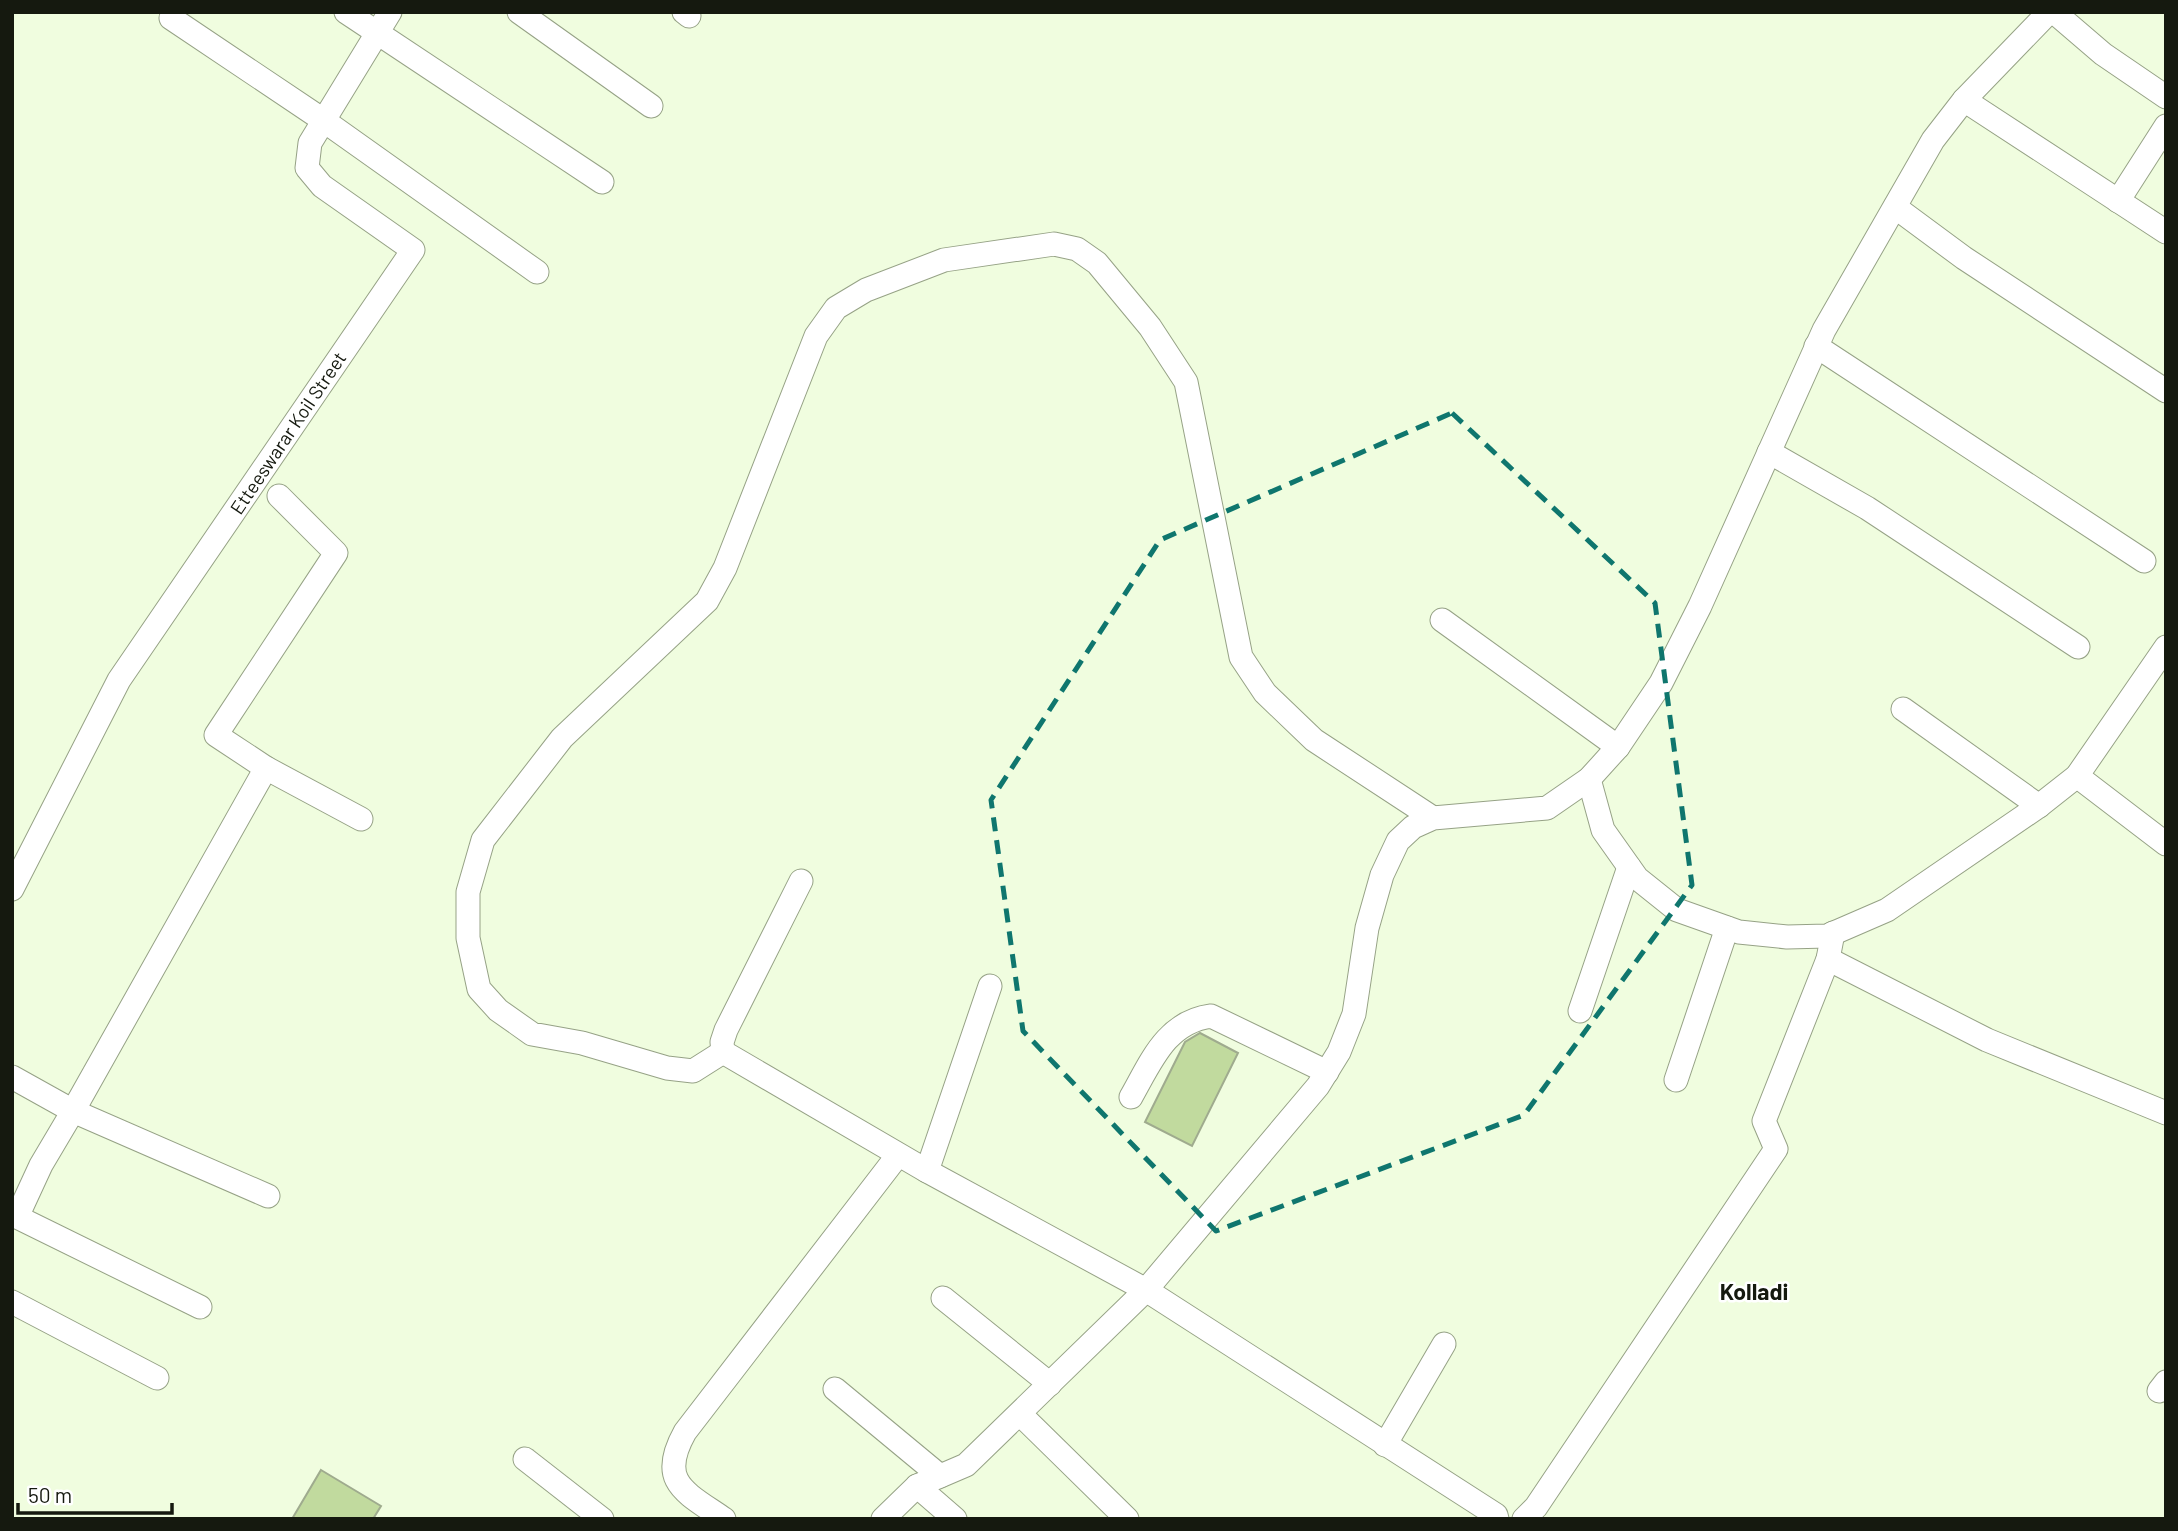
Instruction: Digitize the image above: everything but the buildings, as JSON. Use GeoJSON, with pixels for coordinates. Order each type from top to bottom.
{"type":"FeatureCollection","features":[{"type":"Feature","properties":{"kind":"street"},"geometry":{"type":"LineString","coordinates":[[346,12],[602,182]]}},
{"type":"Feature","properties":{"kind":"street","name":"Etteeswarar Koil Street"},"geometry":{"type":"LineString","coordinates":[[12,889],[119,680],[413,250],[321,186],[307,168],[310,143],[390,12]]}},
{"type":"Feature","properties":{"kind":"street"},"geometry":{"type":"LineString","coordinates":[[519,12],[651,106]]}},
{"type":"Feature","properties":{"kind":"street"},"geometry":{"type":"LineString","coordinates":[[883,1519],[917,1486],[966,1465],[1020,1415],[1146,1290],[1277,1138],[1339,1052],[1354,1014],[1367,928],[1382,875],[1398,841],[1413,827],[1433,818],[1547,808],[1589,779],[1618,747],[1661,683],[1700,606],[1816,346],[1933,140],[1964,100],[2052,12],[2096,48],[2166,97]]}},
{"type":"Feature","properties":{"kind":"street"},"geometry":{"type":"LineString","coordinates":[[171,18],[323,120],[537,272]]}},
{"type":"Feature","properties":{"kind":"street"},"geometry":{"type":"LineString","coordinates":[[1964,100],[2166,232]]}},
{"type":"Feature","properties":{"kind":"street"},"geometry":{"type":"LineString","coordinates":[[2118,201],[2166,126]]}},
{"type":"Feature","properties":{"kind":"street"},"geometry":{"type":"LineString","coordinates":[[1895,207],[1964,258],[2166,391]]}},
{"type":"Feature","properties":{"kind":"street"},"geometry":{"type":"LineString","coordinates":[[723,1052],[692,1070],[680,1069],[627,1058],[582,1043],[532,1034],[498,1010],[479,989],[468,938],[468,891],[483,840],[562,738],[707,601],[725,568],[816,336],[836,307],[866,290],[944,260],[1054,244],[1077,249],[1097,263],[1150,327],[1186,382],[1241,657],[1265,693],[1314,740],[1433,818]]}},
{"type":"Feature","properties":{"kind":"street"},"geometry":{"type":"LineString","coordinates":[[1816,346],[2144,561]]}},
{"type":"Feature","properties":{"kind":"street"},"geometry":{"type":"LineString","coordinates":[[1769,452],[1867,508],[2078,647]]}},
{"type":"Feature","properties":{"kind":"street"},"geometry":{"type":"LineString","coordinates":[[279,496],[336,553],[216,735],[267,768],[361,819]]}},
{"type":"Feature","properties":{"kind":"street"},"geometry":{"type":"LineString","coordinates":[[1442,621],[1618,747]]}},
{"type":"Feature","properties":{"kind":"street"},"geometry":{"type":"LineString","coordinates":[[1589,779],[1603,830],[1637,878],[1677,910],[1739,932],[1787,937],[1833,933],[1887,910],[2039,806],[2077,776],[2166,648]]}},
{"type":"Feature","properties":{"kind":"street"},"geometry":{"type":"LineString","coordinates":[[1903,709],[2039,806]]}},
{"type":"Feature","properties":{"kind":"street"},"geometry":{"type":"LineString","coordinates":[[200,1307],[14,1225],[41,1165],[267,768]]}},
{"type":"Feature","properties":{"kind":"street"},"geometry":{"type":"LineString","coordinates":[[2077,776],[2166,844]]}},
{"type":"Feature","properties":{"kind":"street"},"geometry":{"type":"LineString","coordinates":[[1580,1011],[1629,867]]}},
{"type":"Feature","properties":{"kind":"street"},"geometry":{"type":"LineString","coordinates":[[723,1052],[722,1042],[726,1030],[801,881]]}},
{"type":"Feature","properties":{"kind":"street"},"geometry":{"type":"LineString","coordinates":[[1676,1080],[1727,928]]}},
{"type":"Feature","properties":{"kind":"street"},"geometry":{"type":"LineString","coordinates":[[1537,1515],[1776,1150],[1764,1121],[1828,959],[1833,933]]}},
{"type":"Feature","properties":{"kind":"street"},"geometry":{"type":"LineString","coordinates":[[1828,959],[1987,1040],[2166,1113]]}},
{"type":"Feature","properties":{"kind":"street"},"geometry":{"type":"LineString","coordinates":[[927,1171],[990,986]]}},
{"type":"Feature","properties":{"kind":"street"},"geometry":{"type":"LineString","coordinates":[[1131,1097],[1166,1037],[1192,1019],[1211,1016],[1327,1072]]}},
{"type":"Feature","properties":{"kind":"street"},"geometry":{"type":"LineString","coordinates":[[723,1052],[898,1155],[1146,1290],[1496,1515],[1497,1519]]}},
{"type":"Feature","properties":{"kind":"street"},"geometry":{"type":"LineString","coordinates":[[12,1077],[73,1111],[268,1196]]}},
{"type":"Feature","properties":{"kind":"street"},"geometry":{"type":"LineString","coordinates":[[724,1519],[684,1491],[674,1473],[674,1452],[685,1432],[898,1155]]}},
{"type":"Feature","properties":{"kind":"street"},"geometry":{"type":"LineString","coordinates":[[943,1298],[1050,1384]]}},
{"type":"Feature","properties":{"kind":"street"},"geometry":{"type":"LineString","coordinates":[[12,1302],[157,1378]]}},
{"type":"Feature","properties":{"kind":"street"},"geometry":{"type":"LineString","coordinates":[[1385,1446],[1444,1344]]}},
{"type":"Feature","properties":{"kind":"street"},"geometry":{"type":"LineString","coordinates":[[835,1389],[940,1476]]}},
{"type":"Feature","properties":{"kind":"street"},"geometry":{"type":"LineString","coordinates":[[1020,1415],[1127,1519]]}},
{"type":"Feature","properties":{"kind":"street"},"geometry":{"type":"LineString","coordinates":[[525,1459],[602,1519]]}},
{"type":"Feature","properties":{"kind":"street"},"geometry":{"type":"LineString","coordinates":[[917,1486],[955,1519]]}},
{"type":"Feature","properties":{"kind":"highlighted area"},"geometry":{"type":"Polygon","coordinates":[[[1452,413],[1655,603],[1692,885],[1524,1115],[1216,1231],[1023,1031],[991,800],[1160,540],[1452,413]]]}},
{"type":"Feature","properties":{"kind":"district","name":"Kolladi"},"geometry":{"type":"Point","coordinates":[1754,1292]}}]}
